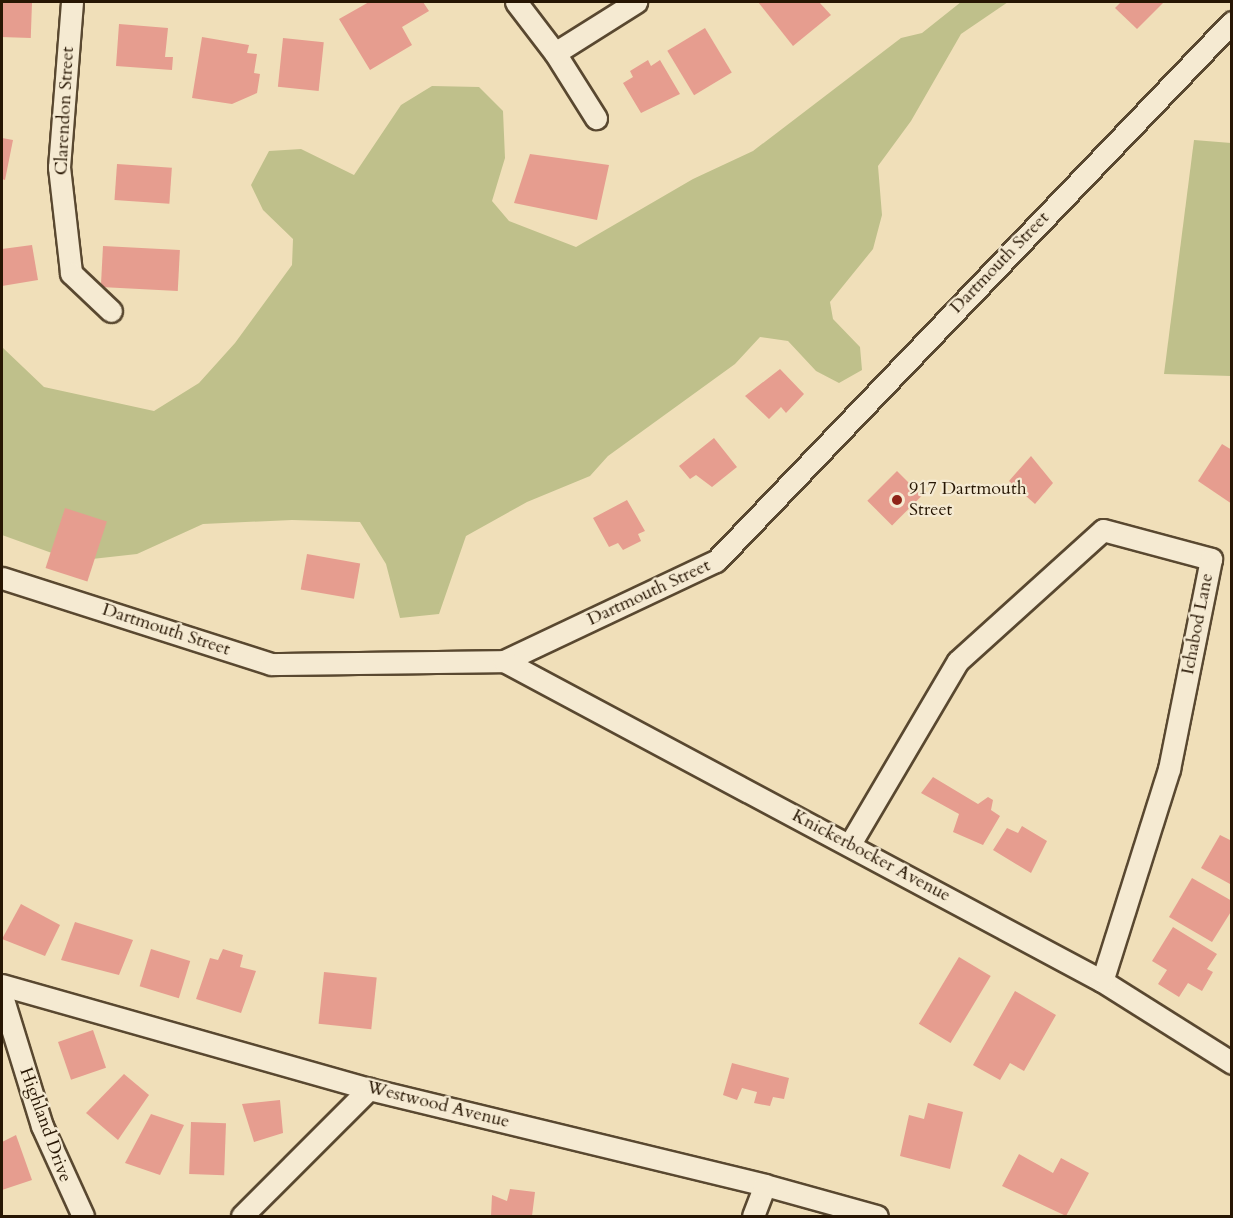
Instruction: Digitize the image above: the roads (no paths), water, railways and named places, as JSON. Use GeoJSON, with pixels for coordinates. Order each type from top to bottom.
{"type":"FeatureCollection","features":[{"type":"Feature","properties":{"kind":"street","name":"Clarendon Street"},"geometry":{"type":"LineString","coordinates":[[72,2],[58,167],[71,273],[111,311]]}},
{"type":"Feature","properties":{"kind":"street"},"geometry":{"type":"LineString","coordinates":[[516,2],[555,53],[596,118]]}},
{"type":"Feature","properties":{"kind":"street"},"geometry":{"type":"LineString","coordinates":[[555,53],[636,2]]}},
{"type":"Feature","properties":{"kind":"street","name":"Dartmouth Street"},"geometry":{"type":"LineString","coordinates":[[2,578],[271,664],[504,661],[716,561],[1227,35]]}},
{"type":"Feature","properties":{"kind":"street","name":"Ichabod Lane"},"geometry":{"type":"LineString","coordinates":[[850,844],[958,661],[1103,530],[1211,559],[1169,769],[1102,981]]}},
{"type":"Feature","properties":{"kind":"street","name":"Knickerbocker Avenue"},"geometry":{"type":"LineString","coordinates":[[504,661],[850,844],[1102,981],[1232,1063]]}},
{"type":"Feature","properties":{"kind":"street","name":"Westwood Avenue"},"geometry":{"type":"LineString","coordinates":[[2,985],[369,1089],[765,1185],[876,1216]]}},
{"type":"Feature","properties":{"kind":"street","name":"Highland Drive"},"geometry":{"type":"LineString","coordinates":[[2,996],[42,1126],[83,1216]]}},
{"type":"Feature","properties":{"kind":"street"},"geometry":{"type":"LineString","coordinates":[[242,1216],[369,1089]]}},
{"type":"Feature","properties":{"kind":"street"},"geometry":{"type":"LineString","coordinates":[[753,1216],[765,1185]]}},
{"type":"Feature","properties":{"kind":"place","name":"917 Dartmouth Street"},"geometry":{"type":"Point","coordinates":[897,500]}}]}
